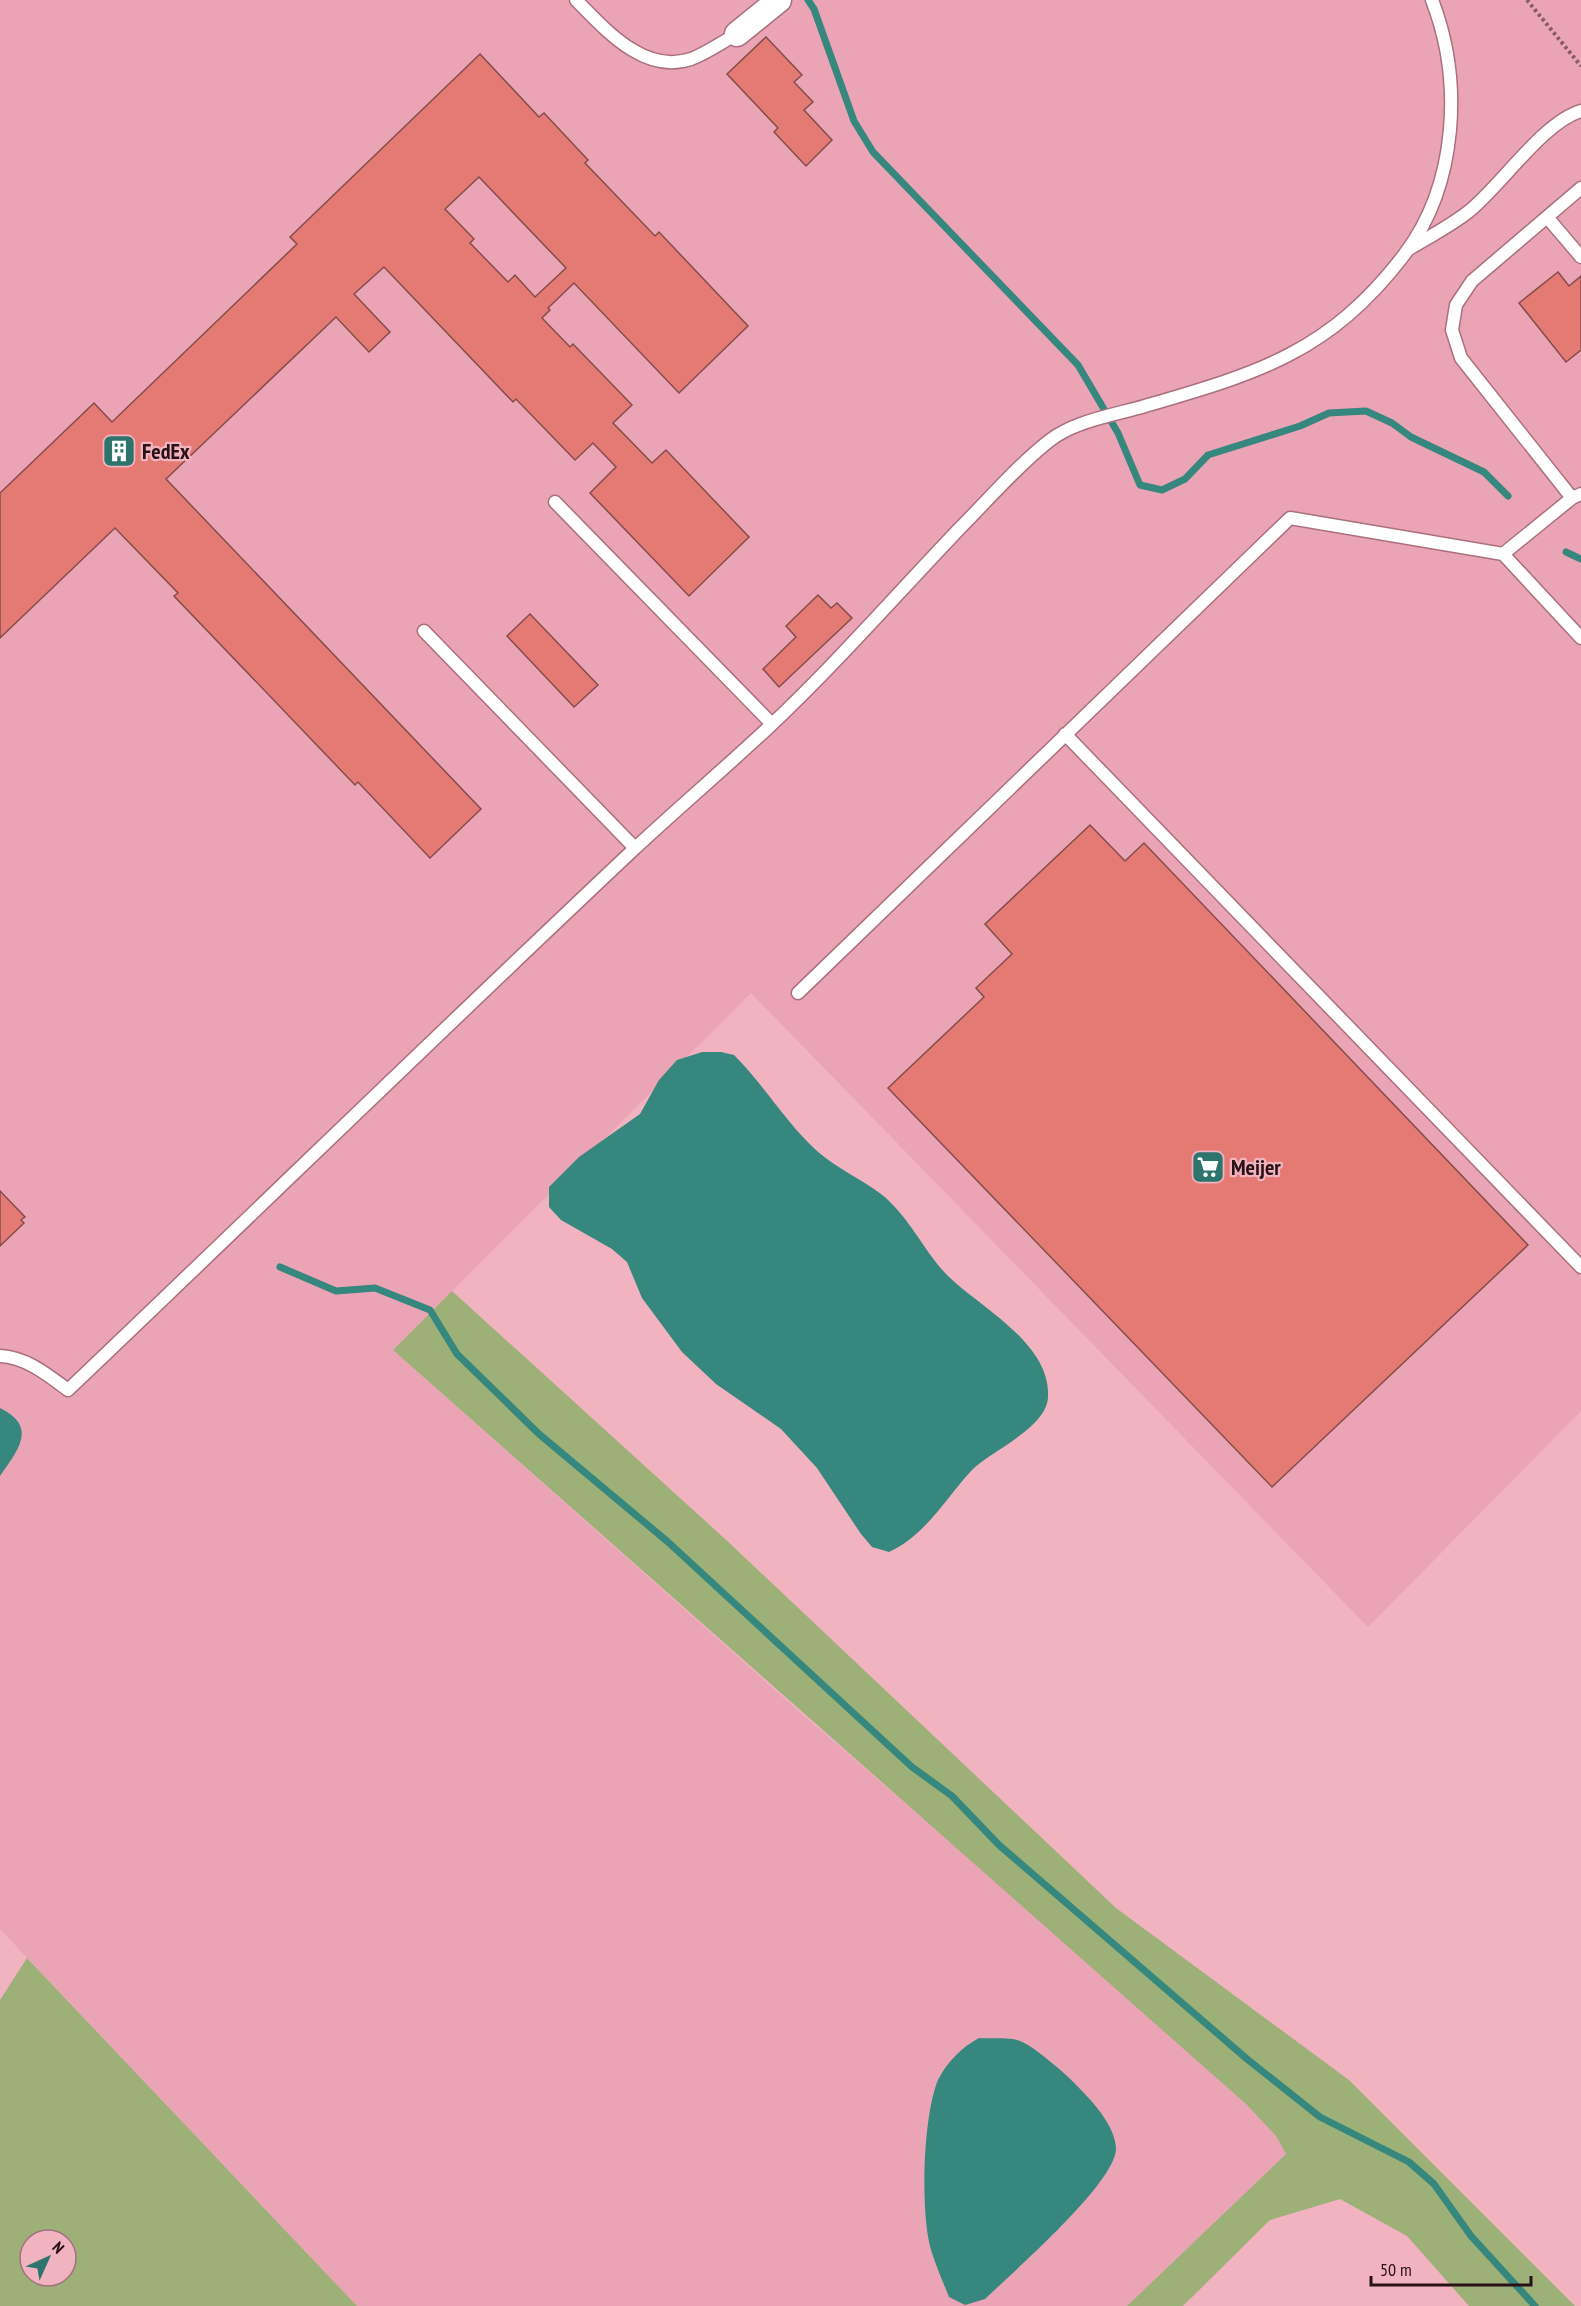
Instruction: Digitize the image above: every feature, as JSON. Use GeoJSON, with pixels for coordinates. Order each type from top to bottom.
{"type":"FeatureCollection","features":[{"type":"Feature","properties":{"kind":"street"},"geometry":{"type":"LineString","coordinates":[[737,34],[779,0]]}},
{"type":"Feature","properties":{"kind":"lane"},"geometry":{"type":"LineString","coordinates":[[576,0],[616,41],[657,61],[690,59],[737,34]]}},
{"type":"Feature","properties":{"kind":"lane"},"geometry":{"type":"LineString","coordinates":[[0,1356],[13,1357],[37,1369],[68,1390],[635,848],[772,724],[980,508],[1052,438],[1094,421],[1237,379],[1274,364],[1317,340],[1374,290],[1408,250],[1438,186],[1448,148],[1452,99],[1448,56],[1432,0]]}},
{"type":"Feature","properties":{"kind":"lane"},"geometry":{"type":"LineString","coordinates":[[1408,250],[1469,212],[1522,157],[1569,114],[1581,111]]}},
{"type":"Feature","properties":{"kind":"lane"},"geometry":{"type":"LineString","coordinates":[[1503,554],[1576,496],[1461,358],[1452,330],[1456,306],[1472,281],[1581,188]]}},
{"type":"Feature","properties":{"kind":"lane"},"geometry":{"type":"LineString","coordinates":[[1547,217],[1578,248]]}},
{"type":"Feature","properties":{"kind":"lane"},"geometry":{"type":"LineString","coordinates":[[555,502],[772,724]]}},
{"type":"Feature","properties":{"kind":"lane"},"geometry":{"type":"LineString","coordinates":[[798,993],[1290,518],[1503,554],[1581,638]]}},
{"type":"Feature","properties":{"kind":"lane"},"geometry":{"type":"LineString","coordinates":[[424,631],[635,848]]}},
{"type":"Feature","properties":{"kind":"lane"},"geometry":{"type":"LineString","coordinates":[[1065,734],[1581,1267]]}},
{"type":"Feature","properties":{"kind":"path"},"geometry":{"type":"LineString","coordinates":[[1527,0],[1581,66]]}},
{"type":"Feature","properties":{"kind":"shaded area"},"geometry":{"type":"Polygon","coordinates":[[[0,0],[1581,0],[1581,1411],[1368,1627],[751,993],[393,1350],[801,1713],[1070,1946],[1246,2104],[1276,2136],[1286,2154],[1127,2306],[357,2306],[0,1929],[0,0]]]}},
{"type":"Feature","properties":{"kind":"shaded area"},"geometry":{"type":"Polygon","coordinates":[[[702,1052],[734,1055],[817,1151],[891,1203],[947,1275],[994,1313],[1026,1343],[1038,1360],[1046,1378],[1048,1397],[1045,1408],[1038,1419],[972,1470],[925,1526],[902,1545],[889,1552],[872,1547],[817,1468],[781,1429],[716,1384],[682,1352],[642,1298],[627,1262],[612,1249],[561,1220],[549,1207],[549,1187],[579,1157],[640,1114],[659,1080],[677,1060],[702,1052]]]}},
{"type":"Feature","properties":{"kind":"shaded area"},"geometry":{"type":"Polygon","coordinates":[[[452,1291],[724,1538],[1116,1908],[1349,2080],[1575,2306],[1469,2306],[1407,2236],[1340,2199],[1270,2220],[1183,2306],[1127,2306],[1286,2154],[1276,2136],[1246,2104],[393,1350],[452,1291]]]}},
{"type":"Feature","properties":{"kind":"shaded area"},"geometry":{"type":"Polygon","coordinates":[[[0,1408],[12,1415],[22,1431],[18,1449],[0,1476],[0,1408]]]}},
{"type":"Feature","properties":{"kind":"shaded area"},"geometry":{"type":"Polygon","coordinates":[[[27,1958],[357,2306],[0,2306],[0,2000],[27,1958]]]}},
{"type":"Feature","properties":{"kind":"shaded area"},"geometry":{"type":"Polygon","coordinates":[[[979,2038],[1020,2041],[1052,2063],[1098,2109],[1112,2132],[1116,2148],[1112,2163],[1100,2182],[1039,2249],[985,2299],[965,2305],[949,2297],[931,2250],[925,2212],[926,2140],[938,2080],[956,2056],[979,2038]]]}},
{"type":"Feature","properties":{"kind":"building"},"geometry":{"type":"Polygon","coordinates":[[[766,37],[802,75],[794,82],[813,102],[804,110],[832,140],[806,166],[774,132],[778,128],[727,74],[766,37]]]}},
{"type":"Feature","properties":{"kind":"building","name":"FedEx"},"geometry":{"type":"Polygon","coordinates":[[[480,54],[539,117],[544,113],[588,160],[585,163],[655,236],[659,232],[748,326],[679,393],[574,283],[548,308],[550,310],[542,318],[570,347],[573,344],[632,405],[613,423],[652,463],[666,450],[749,537],[689,596],[590,493],[616,467],[593,443],[575,460],[516,399],[513,402],[384,267],[354,294],[390,332],[369,352],[336,317],[166,479],[481,809],[430,858],[358,782],[355,785],[174,596],[178,593],[115,528],[0,638],[0,493],[94,403],[112,422],[297,244],[290,237],[480,54]],[[479,177],[445,209],[474,239],[470,243],[508,282],[515,275],[535,297],[566,268],[479,177]]]}},
{"type":"Feature","properties":{"kind":"building"},"geometry":{"type":"Polygon","coordinates":[[[1558,272],[1569,286],[1581,276],[1581,350],[1566,362],[1519,303],[1558,272]]]}},
{"type":"Feature","properties":{"kind":"building"},"geometry":{"type":"Polygon","coordinates":[[[818,595],[831,608],[837,603],[852,618],[779,687],[763,669],[796,637],[786,626],[818,595]]]}},
{"type":"Feature","properties":{"kind":"building"},"geometry":{"type":"Polygon","coordinates":[[[530,614],[598,685],[574,707],[507,636],[530,614]]]}},
{"type":"Feature","properties":{"kind":"building","name":"Meijer"},"geometry":{"type":"Polygon","coordinates":[[[1090,825],[1125,861],[1144,843],[1528,1245],[1272,1487],[888,1088],[984,997],[976,988],[1012,954],[985,924],[1090,825]]]}},
{"type":"Feature","properties":{"kind":"building"},"geometry":{"type":"Polygon","coordinates":[[[0,1191],[25,1217],[21,1220],[24,1223],[0,1246],[0,1191]]]}},
{"type":"Feature","properties":{"kind":"waterway"},"geometry":{"type":"LineString","coordinates":[[808,0],[814,9],[854,121],[873,152],[1078,365],[1118,433],[1140,485],[1162,490],[1185,479],[1208,455],[1300,426],[1329,413],[1366,411],[1392,423],[1411,437],[1484,472],[1508,496]]}},
{"type":"Feature","properties":{"kind":"waterway"},"geometry":{"type":"LineString","coordinates":[[1566,552],[1581,559]]}},
{"type":"Feature","properties":{"kind":"waterway"},"geometry":{"type":"LineString","coordinates":[[280,1267],[336,1291],[375,1288],[430,1310],[457,1354],[539,1434],[668,1542],[912,1767],[952,1796],[999,1845],[1247,2059],[1320,2117],[1409,2162],[1434,2184],[1471,2236],[1535,2306]]}},
{"type":"Feature","properties":{"kind":"place","name":"FedEx"},"geometry":{"type":"Point","coordinates":[119,451]}},
{"type":"Feature","properties":{"kind":"place","name":"Meijer"},"geometry":{"type":"Point","coordinates":[1208,1167]}}]}
